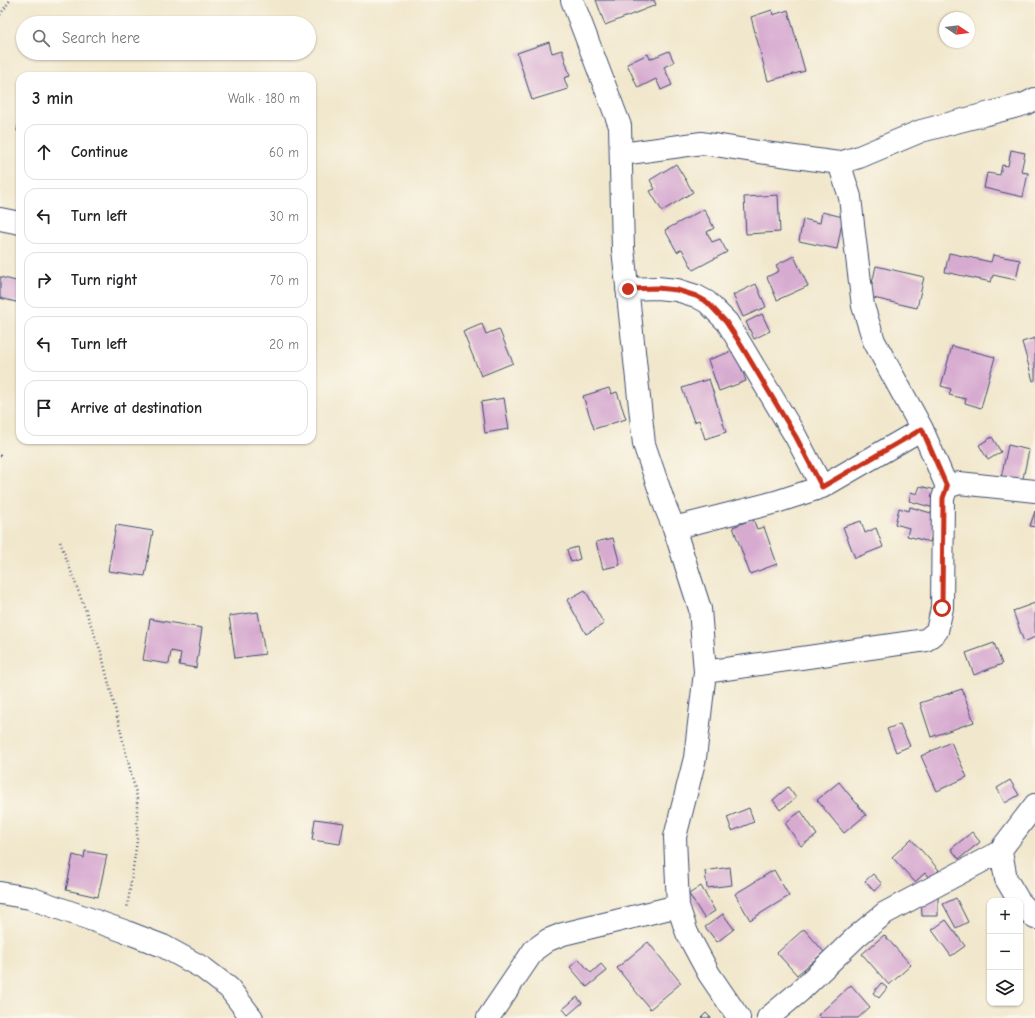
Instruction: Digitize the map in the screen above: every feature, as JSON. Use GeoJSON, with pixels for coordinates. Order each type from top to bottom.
{"type":"FeatureCollection","features":[{"type":"Feature","properties":{"kind":"street"},"geometry":{"type":"LineString","coordinates":[[572,0],[620,126],[622,154],[623,249],[644,444],[674,528],[700,609],[704,672],[695,758],[675,837],[678,906],[687,933],[709,974],[739,1018]]}},
{"type":"Feature","properties":{"kind":"street"},"geometry":{"type":"LineString","coordinates":[[622,154],[702,143],[839,162],[859,157],[921,131],[1025,104],[1035,99]]}},
{"type":"Feature","properties":{"kind":"street"},"geometry":{"type":"LineString","coordinates":[[704,672],[926,640],[937,631],[942,608],[943,498],[947,487],[922,429],[874,341],[863,306],[850,198],[839,162]]}},
{"type":"Feature","properties":{"kind":"street"},"geometry":{"type":"LineString","coordinates":[[0,219],[16,222]]}},
{"type":"Feature","properties":{"kind":"street"},"geometry":{"type":"LineString","coordinates":[[628,289],[657,288],[677,290],[696,296],[707,302],[726,322],[738,340],[796,437],[822,487]]}},
{"type":"Feature","properties":{"kind":"street"},"geometry":{"type":"LineString","coordinates":[[674,528],[776,502],[822,487],[922,429]]}},
{"type":"Feature","properties":{"kind":"street"},"geometry":{"type":"LineString","coordinates":[[947,487],[959,483],[1035,490]]}},
{"type":"Feature","properties":{"kind":"street"},"geometry":{"type":"LineString","coordinates":[[768,1018],[799,992],[856,937],[885,914],[999,852],[1035,805]]}},
{"type":"Feature","properties":{"kind":"street"},"geometry":{"type":"LineString","coordinates":[[999,852],[1002,857],[1006,879],[1017,898]]}},
{"type":"Feature","properties":{"kind":"street"},"geometry":{"type":"LineString","coordinates":[[0,893],[30,898],[163,946],[203,968],[229,988],[252,1018]]}},
{"type":"Feature","properties":{"kind":"street"},"geometry":{"type":"LineString","coordinates":[[488,1018],[534,950],[548,940],[563,934],[678,906]]}},
{"type":"Feature","properties":{"kind":"street"},"geometry":{"type":"LineString","coordinates":[[1023,906],[1035,918]]}},
{"type":"Feature","properties":{"kind":"path"},"geometry":{"type":"LineString","coordinates":[[0,15],[10,0]]}},
{"type":"Feature","properties":{"kind":"path"},"geometry":{"type":"LineString","coordinates":[[60,542],[101,652],[137,797],[137,841],[124,931]]}},
{"type":"Feature","properties":{"kind":"building"},"geometry":{"type":"Polygon","coordinates":[[[596,0],[654,0],[656,5],[605,25],[596,0]]]}},
{"type":"Feature","properties":{"kind":"building"},"geometry":{"type":"Polygon","coordinates":[[[772,10],[773,15],[788,10],[805,71],[768,81],[751,17],[772,10]]]}},
{"type":"Feature","properties":{"kind":"building"},"geometry":{"type":"Polygon","coordinates":[[[549,42],[552,53],[562,50],[570,76],[564,78],[568,89],[532,100],[517,53],[549,42]]]}},
{"type":"Feature","properties":{"kind":"building"},"geometry":{"type":"Polygon","coordinates":[[[669,51],[674,62],[664,67],[672,85],[661,90],[656,79],[638,88],[627,64],[648,54],[650,59],[669,51]]]}},
{"type":"Feature","properties":{"kind":"building"},"geometry":{"type":"Polygon","coordinates":[[[1011,150],[1025,153],[1021,172],[1028,173],[1023,197],[984,188],[987,173],[1000,175],[1002,165],[1008,166],[1011,150]]]}},
{"type":"Feature","properties":{"kind":"building"},"geometry":{"type":"Polygon","coordinates":[[[676,164],[693,192],[662,211],[650,191],[655,189],[650,180],[676,164]]]}},
{"type":"Feature","properties":{"kind":"building"},"geometry":{"type":"Polygon","coordinates":[[[778,195],[780,232],[746,234],[744,197],[778,195]]]}},
{"type":"Feature","properties":{"kind":"building"},"geometry":{"type":"Polygon","coordinates":[[[704,209],[714,228],[707,232],[712,242],[720,239],[727,252],[693,270],[682,249],[677,252],[665,230],[704,209]]]}},
{"type":"Feature","properties":{"kind":"building"},"geometry":{"type":"Polygon","coordinates":[[[822,212],[843,217],[837,249],[799,241],[803,219],[820,223],[822,212]]]}},
{"type":"Feature","properties":{"kind":"building"},"geometry":{"type":"Polygon","coordinates":[[[949,253],[991,262],[993,255],[1020,260],[1016,280],[993,275],[991,282],[945,272],[949,253]]]}},
{"type":"Feature","properties":{"kind":"building"},"geometry":{"type":"Polygon","coordinates":[[[794,256],[808,286],[777,300],[767,277],[779,271],[776,265],[794,256]]]}},
{"type":"Feature","properties":{"kind":"building"},"geometry":{"type":"Polygon","coordinates":[[[876,266],[924,277],[917,308],[869,297],[876,266]]]}},
{"type":"Feature","properties":{"kind":"building"},"geometry":{"type":"Polygon","coordinates":[[[0,277],[16,281],[16,302],[0,298],[0,277]]]}},
{"type":"Feature","properties":{"kind":"building"},"geometry":{"type":"Polygon","coordinates":[[[756,284],[766,307],[743,317],[733,295],[756,284]]]}},
{"type":"Feature","properties":{"kind":"building"},"geometry":{"type":"Polygon","coordinates":[[[762,314],[770,331],[754,339],[746,322],[762,314]]]}},
{"type":"Feature","properties":{"kind":"building"},"geometry":{"type":"Polygon","coordinates":[[[482,324],[486,334],[499,329],[513,363],[481,376],[463,332],[482,324]]]}},
{"type":"Feature","properties":{"kind":"building"},"geometry":{"type":"Polygon","coordinates":[[[1035,338],[1035,380],[1033,381],[1022,342],[1035,338]]]}},
{"type":"Feature","properties":{"kind":"building"},"geometry":{"type":"Polygon","coordinates":[[[952,346],[995,357],[981,408],[965,403],[966,399],[949,395],[951,389],[941,386],[952,346]]]}},
{"type":"Feature","properties":{"kind":"building"},"geometry":{"type":"Polygon","coordinates":[[[735,350],[746,381],[719,391],[708,360],[735,350]]]}},
{"type":"Feature","properties":{"kind":"building"},"geometry":{"type":"Polygon","coordinates":[[[709,379],[726,432],[705,439],[699,420],[694,422],[682,388],[709,379]]]}},
{"type":"Feature","properties":{"kind":"building"},"geometry":{"type":"Polygon","coordinates":[[[609,388],[611,394],[617,392],[626,419],[594,429],[583,396],[609,388]]]}},
{"type":"Feature","properties":{"kind":"building"},"geometry":{"type":"Polygon","coordinates":[[[504,398],[509,429],[485,433],[481,402],[504,398]]]}},
{"type":"Feature","properties":{"kind":"building"},"geometry":{"type":"Polygon","coordinates":[[[992,437],[1001,452],[988,460],[979,445],[992,437]]]}},
{"type":"Feature","properties":{"kind":"building"},"geometry":{"type":"Polygon","coordinates":[[[1008,445],[1029,450],[1021,488],[1001,478],[1008,445]]]}},
{"type":"Feature","properties":{"kind":"building"},"geometry":{"type":"Polygon","coordinates":[[[920,486],[939,491],[934,508],[909,501],[911,492],[917,494],[920,486]]]}},
{"type":"Feature","properties":{"kind":"building"},"geometry":{"type":"Polygon","coordinates":[[[910,507],[938,515],[930,542],[907,536],[909,528],[895,524],[899,508],[909,511],[910,507]]]}},
{"type":"Feature","properties":{"kind":"building"},"geometry":{"type":"Polygon","coordinates":[[[1035,511],[1035,527],[1030,526],[1035,511]]]}},
{"type":"Feature","properties":{"kind":"building"},"geometry":{"type":"Polygon","coordinates":[[[753,519],[757,529],[764,527],[777,564],[750,574],[733,527],[753,519]]]}},
{"type":"Feature","properties":{"kind":"building"},"geometry":{"type":"Polygon","coordinates":[[[861,521],[865,533],[876,528],[883,547],[855,558],[843,527],[861,521]]]}},
{"type":"Feature","properties":{"kind":"building"},"geometry":{"type":"Polygon","coordinates":[[[116,525],[153,531],[145,576],[108,571],[116,525]]]}},
{"type":"Feature","properties":{"kind":"building"},"geometry":{"type":"Polygon","coordinates":[[[613,538],[620,565],[603,569],[596,542],[613,538]]]}},
{"type":"Feature","properties":{"kind":"building"},"geometry":{"type":"Polygon","coordinates":[[[577,547],[580,559],[571,562],[567,550],[577,547]]]}},
{"type":"Feature","properties":{"kind":"building"},"geometry":{"type":"Polygon","coordinates":[[[585,590],[604,624],[586,634],[567,600],[585,590]]]}},
{"type":"Feature","properties":{"kind":"building"},"geometry":{"type":"Polygon","coordinates":[[[1035,603],[1035,637],[1024,642],[1013,611],[1035,603]]]}},
{"type":"Feature","properties":{"kind":"building"},"geometry":{"type":"Polygon","coordinates":[[[258,612],[265,654],[235,658],[229,616],[258,612]]]}},
{"type":"Feature","properties":{"kind":"building"},"geometry":{"type":"Polygon","coordinates":[[[150,619],[202,628],[196,668],[179,665],[181,653],[171,651],[169,664],[143,660],[150,619]]]}},
{"type":"Feature","properties":{"kind":"building"},"geometry":{"type":"Polygon","coordinates":[[[994,643],[1002,664],[974,675],[966,653],[994,643]]]}},
{"type":"Feature","properties":{"kind":"building"},"geometry":{"type":"Polygon","coordinates":[[[962,689],[974,722],[931,737],[920,703],[962,689]]]}},
{"type":"Feature","properties":{"kind":"building"},"geometry":{"type":"Polygon","coordinates":[[[900,724],[910,746],[896,752],[887,729],[900,724]]]}},
{"type":"Feature","properties":{"kind":"building"},"geometry":{"type":"Polygon","coordinates":[[[951,742],[967,777],[937,791],[921,756],[951,742]]]}},
{"type":"Feature","properties":{"kind":"building"},"geometry":{"type":"Polygon","coordinates":[[[1010,780],[1019,795],[1005,803],[997,788],[1010,780]]]}},
{"type":"Feature","properties":{"kind":"building"},"geometry":{"type":"Polygon","coordinates":[[[839,782],[866,815],[844,833],[817,800],[839,782]]]}},
{"type":"Feature","properties":{"kind":"building"},"geometry":{"type":"Polygon","coordinates":[[[788,787],[796,798],[780,810],[773,800],[788,787]]]}},
{"type":"Feature","properties":{"kind":"building"},"geometry":{"type":"Polygon","coordinates":[[[749,808],[754,822],[732,831],[727,817],[749,808]]]}},
{"type":"Feature","properties":{"kind":"building"},"geometry":{"type":"Polygon","coordinates":[[[801,811],[817,835],[801,846],[785,823],[801,811]]]}},
{"type":"Feature","properties":{"kind":"building"},"geometry":{"type":"Polygon","coordinates":[[[315,819],[344,823],[340,844],[312,840],[315,819]]]}},
{"type":"Feature","properties":{"kind":"building"},"geometry":{"type":"Polygon","coordinates":[[[972,832],[980,842],[959,859],[951,849],[972,832]]]}},
{"type":"Feature","properties":{"kind":"building"},"geometry":{"type":"Polygon","coordinates":[[[911,839],[939,870],[930,879],[925,873],[915,882],[892,857],[911,839]]]}},
{"type":"Feature","properties":{"kind":"building"},"geometry":{"type":"Polygon","coordinates":[[[85,851],[107,855],[98,897],[66,890],[73,855],[84,858],[85,851]]]}},
{"type":"Feature","properties":{"kind":"building"},"geometry":{"type":"Polygon","coordinates":[[[730,867],[732,885],[707,888],[705,871],[730,867]]]}},
{"type":"Feature","properties":{"kind":"building"},"geometry":{"type":"Polygon","coordinates":[[[774,870],[789,896],[750,920],[735,894],[774,870]]]}},
{"type":"Feature","properties":{"kind":"building"},"geometry":{"type":"Polygon","coordinates":[[[873,874],[882,884],[874,891],[865,881],[873,874]]]}},
{"type":"Feature","properties":{"kind":"building"},"geometry":{"type":"Polygon","coordinates":[[[701,886],[715,911],[704,918],[689,894],[701,886]]]}},
{"type":"Feature","properties":{"kind":"building"},"geometry":{"type":"Polygon","coordinates":[[[921,896],[938,896],[938,916],[922,916],[921,896]]]}},
{"type":"Feature","properties":{"kind":"building"},"geometry":{"type":"Polygon","coordinates":[[[956,898],[968,922],[956,928],[943,904],[956,898]]]}},
{"type":"Feature","properties":{"kind":"building"},"geometry":{"type":"Polygon","coordinates":[[[723,914],[734,929],[717,942],[705,927],[723,914]]]}},
{"type":"Feature","properties":{"kind":"building"},"geometry":{"type":"Polygon","coordinates":[[[946,920],[965,946],[951,956],[932,930],[946,920]]]}},
{"type":"Feature","properties":{"kind":"building"},"geometry":{"type":"Polygon","coordinates":[[[804,929],[824,952],[797,975],[777,953],[804,929]]]}},
{"type":"Feature","properties":{"kind":"building"},"geometry":{"type":"Polygon","coordinates":[[[884,935],[911,965],[889,985],[862,954],[884,935]]]}},
{"type":"Feature","properties":{"kind":"building"},"geometry":{"type":"Polygon","coordinates":[[[648,942],[681,983],[650,1009],[617,968],[648,942]]]}},
{"type":"Feature","properties":{"kind":"building"},"geometry":{"type":"Polygon","coordinates":[[[579,959],[591,973],[601,964],[607,971],[587,987],[570,967],[579,959]]]}},
{"type":"Feature","properties":{"kind":"building"},"geometry":{"type":"Polygon","coordinates":[[[881,983],[887,988],[879,998],[873,993],[881,983]]]}},
{"type":"Feature","properties":{"kind":"building"},"geometry":{"type":"Polygon","coordinates":[[[851,985],[870,1007],[858,1018],[821,1018],[818,1015],[851,985]]]}},
{"type":"Feature","properties":{"kind":"building"},"geometry":{"type":"Polygon","coordinates":[[[577,997],[582,1003],[568,1015],[563,1009],[577,997]]]}},
{"type":"Feature","properties":{"kind":"building"},"geometry":{"type":"Polygon","coordinates":[[[706,1013],[711,1018],[701,1018],[706,1013]]]}},
{"type":"Feature","properties":{"kind":"route"},"geometry":{"type":"LineString","coordinates":[[628,289],[657,288],[677,290],[696,296],[707,302],[726,322],[738,340],[796,437],[822,487],[922,429],[947,487],[943,498],[942,608]]}}]}
